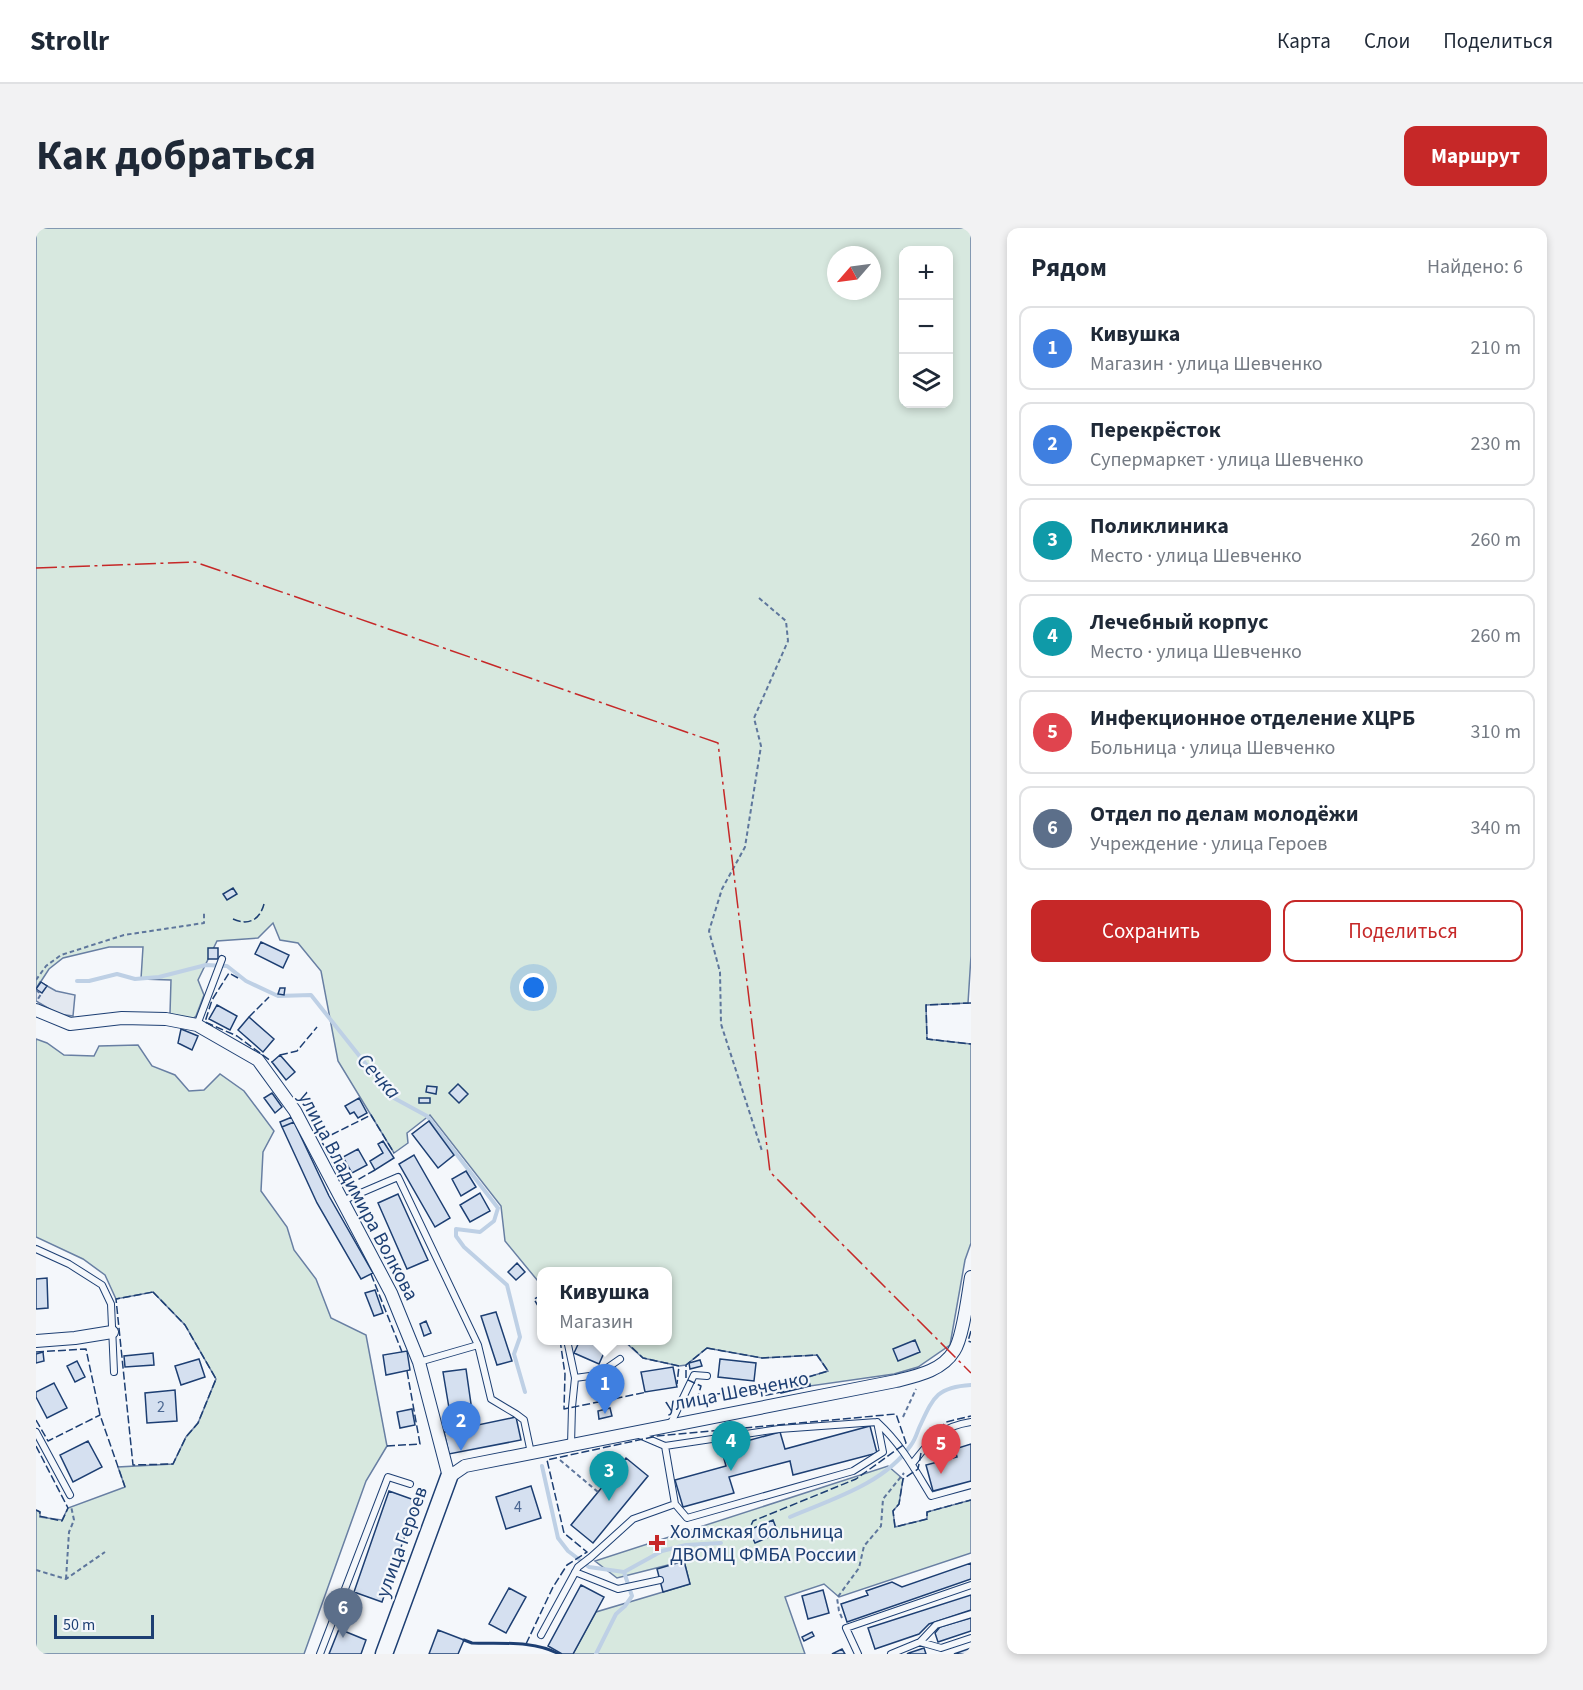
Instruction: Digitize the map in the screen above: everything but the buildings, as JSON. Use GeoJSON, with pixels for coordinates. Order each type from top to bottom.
{"type":"FeatureCollection","features":[{"type":"Feature","properties":{"kind":"street","name":"улица Владимира Волкова"},"geometry":{"type":"LineString","coordinates":[[36,1010],[70,1024],[122,1018],[166,1019],[197,1025],[258,1060],[295,1111],[391,1293],[418,1362],[449,1478]]}},
{"type":"Feature","properties":{"kind":"street","name":"улица Шевченко"},"geometry":{"type":"LineString","coordinates":[[449,1478],[465,1466],[896,1381],[924,1373],[941,1364],[954,1352],[959,1339],[971,1277]]}},
{"type":"Feature","properties":{"kind":"street"},"geometry":{"type":"LineString","coordinates":[[36,1341],[112,1332]]}},
{"type":"Feature","properties":{"kind":"street","name":"улица Героев"},"geometry":{"type":"LineString","coordinates":[[384,1654],[449,1478]]}},
{"type":"Feature","properties":{"kind":"lane"},"geometry":{"type":"LineString","coordinates":[[197,1025],[222,959]]}},
{"type":"Feature","properties":{"kind":"lane"},"geometry":{"type":"LineString","coordinates":[[341,1201],[398,1177],[478,1345],[491,1399],[524,1420],[531,1453]]}},
{"type":"Feature","properties":{"kind":"lane"},"geometry":{"type":"LineString","coordinates":[[36,1248],[69,1264],[102,1285],[111,1304],[114,1372]]}},
{"type":"Feature","properties":{"kind":"lane"},"geometry":{"type":"LineString","coordinates":[[418,1362],[478,1345]]}},
{"type":"Feature","properties":{"kind":"lane"},"geometry":{"type":"LineString","coordinates":[[568,1345],[575,1378],[571,1445]]}},
{"type":"Feature","properties":{"kind":"lane"},"geometry":{"type":"LineString","coordinates":[[575,1378],[597,1375],[620,1359]]}},
{"type":"Feature","properties":{"kind":"lane"},"geometry":{"type":"LineString","coordinates":[[670,1425],[694,1375],[707,1376]]}},
{"type":"Feature","properties":{"kind":"lane"},"geometry":{"type":"LineString","coordinates":[[665,1446],[675,1504],[687,1518],[854,1471],[883,1452],[877,1422]]}},
{"type":"Feature","properties":{"kind":"lane"},"geometry":{"type":"LineString","coordinates":[[634,1432],[665,1446],[779,1429],[877,1422],[893,1437],[931,1496],[971,1485]]}},
{"type":"Feature","properties":{"kind":"lane"},"geometry":{"type":"LineString","coordinates":[[912,1464],[942,1430],[971,1422]]}},
{"type":"Feature","properties":{"kind":"lane"},"geometry":{"type":"LineString","coordinates":[[36,1432],[70,1495]]}},
{"type":"Feature","properties":{"kind":"lane"},"geometry":{"type":"LineString","coordinates":[[320,1654],[387,1477],[410,1484]]}},
{"type":"Feature","properties":{"kind":"lane"},"geometry":{"type":"LineString","coordinates":[[541,1635],[576,1569],[633,1519],[675,1504]]}},
{"type":"Feature","properties":{"kind":"lane"},"geometry":{"type":"LineString","coordinates":[[576,1569],[618,1589],[660,1580]]}},
{"type":"Feature","properties":{"kind":"lane"},"geometry":{"type":"LineString","coordinates":[[858,1654],[846,1628],[971,1586]]}},
{"type":"Feature","properties":{"kind":"lane"},"geometry":{"type":"LineString","coordinates":[[891,1654],[920,1642],[936,1625],[971,1614]]}},
{"type":"Feature","properties":{"kind":"lane"},"geometry":{"type":"LineString","coordinates":[[920,1642],[941,1648],[971,1638]]}},
{"type":"Feature","properties":{"kind":"path"},"geometry":{"type":"LineString","coordinates":[[759,598],[786,621],[788,641],[754,718],[761,746],[745,847],[722,888],[709,931],[720,972],[721,1024],[762,1151]]}},
{"type":"Feature","properties":{"kind":"path"},"geometry":{"type":"LineString","coordinates":[[36,980],[46,966],[61,955],[124,935],[204,923],[204,913]]}},
{"type":"Feature","properties":{"kind":"path"},"geometry":{"type":"LineString","coordinates":[[903,1417],[924,1373]]}},
{"type":"Feature","properties":{"kind":"path"},"geometry":{"type":"LineString","coordinates":[[556,1458],[598,1492]]}},
{"type":"Feature","properties":{"kind":"path"},"geometry":{"type":"LineString","coordinates":[[839,1611],[837,1598],[859,1568],[864,1546],[881,1526],[883,1499],[899,1479]]}},
{"type":"Feature","properties":{"kind":"path"},"geometry":{"type":"LineString","coordinates":[[66,1580],[69,1532],[74,1520],[70,1495]]}},
{"type":"Feature","properties":{"kind":"path"},"geometry":{"type":"LineString","coordinates":[[66,1580],[105,1552]]}},
{"type":"Feature","properties":{"kind":"path"},"geometry":{"type":"LineString","coordinates":[[36,1569],[66,1580]]}},
{"type":"Feature","properties":{"kind":"shaded area"},"geometry":{"type":"Polygon","coordinates":[[[36,228],[971,228],[971,956],[968,1003],[926,1005],[927,1039],[971,1044],[971,1243],[965,1260],[950,1345],[918,1367],[894,1374],[810,1386],[808,1377],[828,1371],[817,1355],[762,1358],[707,1348],[686,1365],[679,1366],[643,1358],[628,1345],[672,1345],[672,1267],[537,1267],[537,1280],[505,1241],[501,1206],[430,1115],[407,1133],[408,1143],[394,1153],[338,1061],[321,971],[298,943],[280,940],[273,923],[258,938],[217,941],[198,980],[204,995],[193,1019],[170,1014],[171,980],[141,979],[143,947],[109,947],[63,958],[49,969],[36,989],[36,228]]]}},
{"type":"Feature","properties":{"kind":"shaded area"},"geometry":{"type":"Polygon","coordinates":[[[40,982],[56,991],[75,995],[73,1016],[58,1014],[36,1001],[36,989],[40,982]]]}},
{"type":"Feature","properties":{"kind":"shaded area"},"geometry":{"type":"Polygon","coordinates":[[[36,1039],[47,1043],[64,1055],[94,1056],[99,1046],[138,1045],[152,1066],[175,1075],[189,1091],[204,1090],[220,1074],[244,1091],[274,1131],[263,1152],[261,1191],[287,1227],[294,1250],[316,1279],[331,1318],[366,1335],[387,1446],[366,1481],[304,1654],[36,1654],[36,1510],[40,1512],[40,1517],[62,1520],[68,1508],[125,1487],[118,1467],[173,1464],[186,1437],[198,1423],[216,1379],[185,1325],[153,1292],[116,1299],[105,1275],[83,1259],[36,1237],[36,1039]]]}},
{"type":"Feature","properties":{"kind":"shaded area"},"geometry":{"type":"Polygon","coordinates":[[[888,1466],[903,1479],[899,1504],[893,1511],[895,1527],[927,1519],[927,1512],[971,1500],[971,1553],[839,1597],[824,1584],[785,1597],[805,1654],[573,1654],[596,1612],[690,1584],[684,1561],[617,1578],[595,1561],[888,1466]]]}},
{"type":"Feature","properties":{"kind":"waterway","name":"Сечка"},"geometry":{"type":"LineString","coordinates":[[77,981],[89,981],[117,974],[135,979],[159,977],[206,965],[227,966],[246,981],[278,996],[311,995],[392,1097],[427,1116],[498,1208],[494,1221],[480,1232],[456,1229],[456,1236],[464,1247],[507,1285],[520,1337],[514,1354],[525,1392]]}},
{"type":"Feature","properties":{"kind":"waterway"},"geometry":{"type":"LineString","coordinates":[[790,1517],[840,1497],[887,1470],[900,1459],[912,1443],[928,1409],[937,1396],[950,1388],[971,1385]]}},
{"type":"Feature","properties":{"kind":"waterway","name":"Сечка"},"geometry":{"type":"LineString","coordinates":[[542,1466],[558,1538],[568,1551],[589,1567],[624,1572]]}},
{"type":"Feature","properties":{"kind":"waterway"},"geometry":{"type":"LineString","coordinates":[[624,1572],[662,1551],[686,1545],[721,1543]]}},
{"type":"Feature","properties":{"kind":"waterway"},"geometry":{"type":"LineString","coordinates":[[596,1654],[616,1614],[632,1596],[624,1572]]}},
{"type":"Feature","properties":{"kind":"fence"},"geometry":{"type":"LineString","coordinates":[[233,919],[244,922],[253,920],[260,914],[264,904]]}},
{"type":"Feature","properties":{"kind":"fence"},"geometry":{"type":"LineString","coordinates":[[238,978],[229,973],[212,1000],[205,1022],[237,1036],[272,1062]]}},
{"type":"Feature","properties":{"kind":"fence"},"geometry":{"type":"LineString","coordinates":[[249,1017],[269,997]]}},
{"type":"Feature","properties":{"kind":"fence"},"geometry":{"type":"LineString","coordinates":[[971,1003],[926,1005],[927,1039],[971,1044]]}},
{"type":"Feature","properties":{"kind":"fence"},"geometry":{"type":"LineString","coordinates":[[280,1055],[297,1051],[317,1027]]}},
{"type":"Feature","properties":{"kind":"fence"},"geometry":{"type":"LineString","coordinates":[[375,1170],[345,1187],[321,1140],[371,1115],[394,1153]]}},
{"type":"Feature","properties":{"kind":"fence"},"geometry":{"type":"LineString","coordinates":[[371,1274],[402,1352]]}},
{"type":"Feature","properties":{"kind":"fence"},"geometry":{"type":"LineString","coordinates":[[153,1292],[185,1325],[216,1379],[198,1423],[186,1437],[173,1464],[133,1465],[116,1299],[153,1292]]}},
{"type":"Feature","properties":{"kind":"fence"},"geometry":{"type":"LineString","coordinates":[[537,1298],[534,1299],[537,1304]]}},
{"type":"Feature","properties":{"kind":"fence"},"geometry":{"type":"LineString","coordinates":[[971,1331],[968,1341],[971,1342]]}},
{"type":"Feature","properties":{"kind":"fence"},"geometry":{"type":"LineString","coordinates":[[561,1345],[565,1374],[564,1409],[647,1392]]}},
{"type":"Feature","properties":{"kind":"fence"},"geometry":{"type":"LineString","coordinates":[[629,1345],[643,1358],[679,1366],[677,1384]]}},
{"type":"Feature","properties":{"kind":"fence"},"geometry":{"type":"LineString","coordinates":[[707,1348],[762,1358],[817,1355],[828,1371],[808,1377],[810,1386],[762,1396],[761,1389],[698,1396],[701,1386],[686,1379],[686,1365],[707,1348]]}},
{"type":"Feature","properties":{"kind":"fence"},"geometry":{"type":"LineString","coordinates":[[36,1352],[86,1349],[100,1415],[125,1487]]}},
{"type":"Feature","properties":{"kind":"fence"},"geometry":{"type":"LineString","coordinates":[[387,1446],[420,1444],[407,1371]]}},
{"type":"Feature","properties":{"kind":"fence"},"geometry":{"type":"LineString","coordinates":[[526,1644],[553,1587],[567,1565],[587,1552],[564,1533],[547,1460],[657,1436],[896,1414],[906,1443],[856,1479],[753,1521],[749,1530]]}},
{"type":"Feature","properties":{"kind":"fence"},"geometry":{"type":"LineString","coordinates":[[36,1420],[48,1441],[100,1415]]}},
{"type":"Feature","properties":{"kind":"fence"},"geometry":{"type":"LineString","coordinates":[[939,1430],[946,1422],[971,1416]]}},
{"type":"Feature","properties":{"kind":"fence"},"geometry":{"type":"LineString","coordinates":[[36,1446],[68,1508],[62,1521],[39,1516],[40,1512],[36,1510]]}},
{"type":"Feature","properties":{"kind":"fence"},"geometry":{"type":"LineString","coordinates":[[921,1453],[918,1469],[903,1479],[899,1504],[893,1511],[895,1527],[927,1519],[927,1512],[971,1500]]}},
{"type":"Feature","properties":{"kind":"wall"},"geometry":{"type":"LineString","coordinates":[[464,1640],[472,1643],[528,1645],[559,1654]]}},
{"type":"Feature","properties":{"kind":"power"},"geometry":{"type":"LineString","coordinates":[[36,568],[195,562],[718,743],[770,1172],[971,1373]]}},
{"type":"Feature","properties":{"kind":"place","name":"Кивушка"},"geometry":{"type":"Point","coordinates":[605,1414]}},
{"type":"Feature","properties":{"kind":"place","name":"Перекрёсток"},"geometry":{"type":"Point","coordinates":[461,1451]}},
{"type":"Feature","properties":{"kind":"place","name":"Лечебный корпус"},"geometry":{"type":"Point","coordinates":[731,1471]}},
{"type":"Feature","properties":{"kind":"place","name":"Инфекционное отделение ХЦРБ"},"geometry":{"type":"Point","coordinates":[941,1474]}},
{"type":"Feature","properties":{"kind":"place","name":"Поликлиника"},"geometry":{"type":"Point","coordinates":[609,1501]}},
{"type":"Feature","properties":{"kind":"place","name":"Холмская больница ДВОМЦ ФМБА России"},"geometry":{"type":"Point","coordinates":[657,1543]}},
{"type":"Feature","properties":{"kind":"place","name":"Отдел по делам молодёжи"},"geometry":{"type":"Point","coordinates":[343,1638]}}]}
